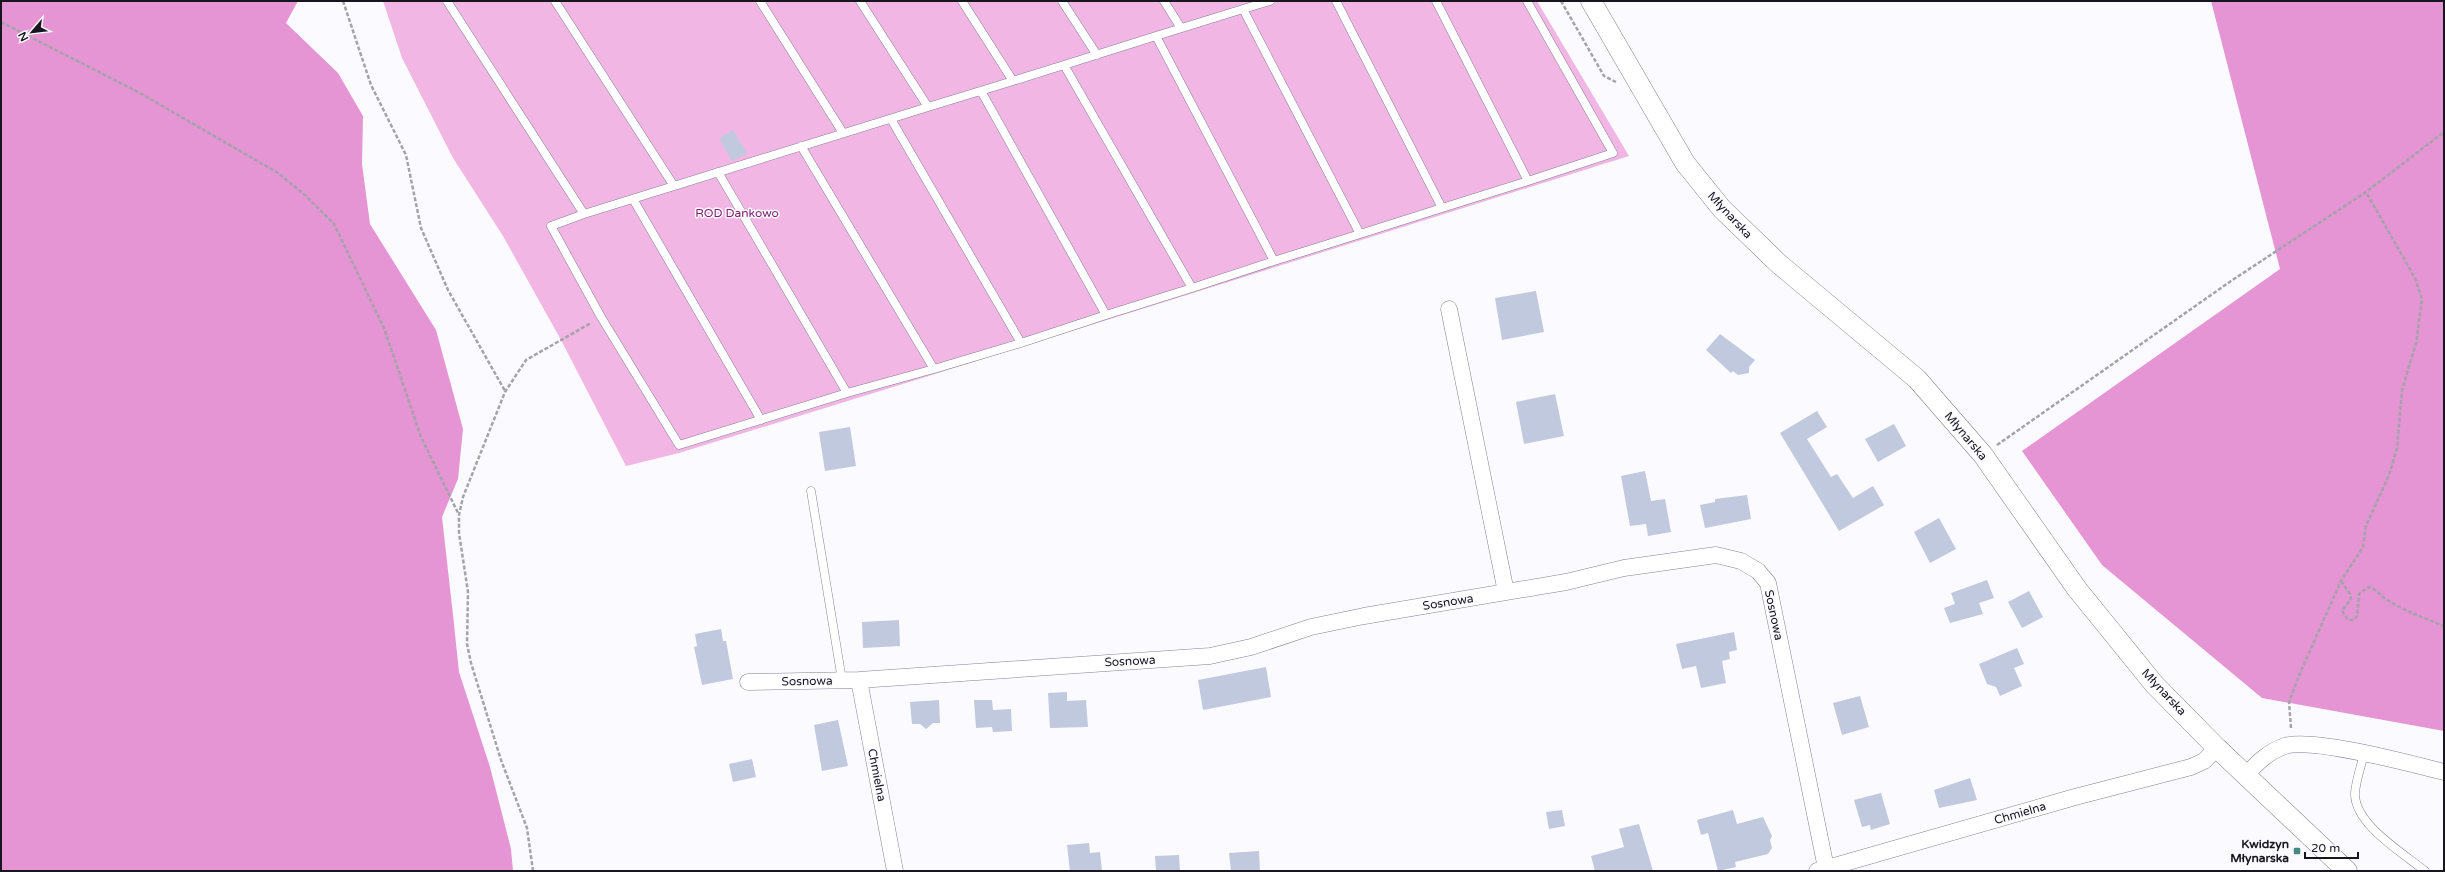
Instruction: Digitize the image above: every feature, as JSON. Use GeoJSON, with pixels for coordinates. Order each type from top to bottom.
{"type":"FeatureCollection","features":[{"type":"Feature","properties":{"kind":"street","name":"Młynarska"},"geometry":{"type":"LineString","coordinates":[[1591,1],[1685,163],[1722,209],[1779,264],[1917,379],[1983,455],[2076,589],[2154,684],[2217,748],[2347,871]]}},
{"type":"Feature","properties":{"kind":"street"},"geometry":{"type":"LineString","coordinates":[[1449,310],[1506,592]]}},
{"type":"Feature","properties":{"kind":"street","name":"Sosnowa"},"geometry":{"type":"LineString","coordinates":[[748,682],[859,680],[1210,656],[1251,647],[1311,627],[1506,592],[1624,568],[1716,555],[1741,560],[1758,571],[1768,583],[1822,870]]}},
{"type":"Feature","properties":{"kind":"street","name":"Chmielna"},"geometry":{"type":"LineString","coordinates":[[859,680],[895,871]]}},
{"type":"Feature","properties":{"kind":"street"},"geometry":{"type":"LineString","coordinates":[[2246,775],[2274,750],[2296,744],[2364,754],[2444,772]]}},
{"type":"Feature","properties":{"kind":"street","name":"Chmielna"},"geometry":{"type":"LineString","coordinates":[[1822,870],[2075,797],[2191,767],[2204,761],[2217,748]]}},
{"type":"Feature","properties":{"kind":"lane"},"geometry":{"type":"LineString","coordinates":[[447,1],[584,214]]}},
{"type":"Feature","properties":{"kind":"lane"},"geometry":{"type":"LineString","coordinates":[[555,1],[674,186]]}},
{"type":"Feature","properties":{"kind":"lane"},"geometry":{"type":"LineString","coordinates":[[760,1],[843,134]]}},
{"type":"Feature","properties":{"kind":"lane"},"geometry":{"type":"LineString","coordinates":[[860,1],[928,107]]}},
{"type":"Feature","properties":{"kind":"lane"},"geometry":{"type":"LineString","coordinates":[[962,1],[1013,81]]}},
{"type":"Feature","properties":{"kind":"lane"},"geometry":{"type":"LineString","coordinates":[[1062,1],[1097,55]]}},
{"type":"Feature","properties":{"kind":"lane"},"geometry":{"type":"LineString","coordinates":[[1164,1],[1181,28]]}},
{"type":"Feature","properties":{"kind":"lane"},"geometry":{"type":"LineString","coordinates":[[1267,1],[584,214],[551,226],[602,317],[679,445],[847,393],[1021,343],[1613,153],[1527,1]]}},
{"type":"Feature","properties":{"kind":"lane"},"geometry":{"type":"LineString","coordinates":[[1336,1],[1442,208]]}},
{"type":"Feature","properties":{"kind":"lane"},"geometry":{"type":"LineString","coordinates":[[1436,1],[1528,181]]}},
{"type":"Feature","properties":{"kind":"lane"},"geometry":{"type":"LineString","coordinates":[[1243,9],[1360,234]]}},
{"type":"Feature","properties":{"kind":"lane"},"geometry":{"type":"LineString","coordinates":[[1156,36],[1274,261]]}},
{"type":"Feature","properties":{"kind":"lane"},"geometry":{"type":"LineString","coordinates":[[1064,65],[1192,288]]}},
{"type":"Feature","properties":{"kind":"lane"},"geometry":{"type":"LineString","coordinates":[[981,91],[1106,315]]}},
{"type":"Feature","properties":{"kind":"lane"},"geometry":{"type":"LineString","coordinates":[[890,119],[1021,343]]}},
{"type":"Feature","properties":{"kind":"lane"},"geometry":{"type":"LineString","coordinates":[[801,146],[934,369]]}},
{"type":"Feature","properties":{"kind":"lane"},"geometry":{"type":"LineString","coordinates":[[718,172],[847,393]]}},
{"type":"Feature","properties":{"kind":"lane"},"geometry":{"type":"LineString","coordinates":[[633,199],[761,420]]}},
{"type":"Feature","properties":{"kind":"lane"},"geometry":{"type":"LineString","coordinates":[[811,491],[842,680]]}},
{"type":"Feature","properties":{"kind":"lane"},"geometry":{"type":"LineString","coordinates":[[2364,754],[2355,792],[2359,812],[2371,827],[2425,871]]}},
{"type":"Feature","properties":{"kind":"path"},"geometry":{"type":"LineString","coordinates":[[344,1],[371,85],[406,154],[421,228],[448,290],[505,392]]}},
{"type":"Feature","properties":{"kind":"path"},"geometry":{"type":"LineString","coordinates":[[1561,1],[1604,76],[1618,83]]}},
{"type":"Feature","properties":{"kind":"path"},"geometry":{"type":"LineString","coordinates":[[1,22],[140,92],[278,173],[305,195],[334,224],[384,328],[421,437],[459,515]]}},
{"type":"Feature","properties":{"kind":"path"},"geometry":{"type":"LineString","coordinates":[[1983,455],[2231,281],[2366,192],[2444,132]]}},
{"type":"Feature","properties":{"kind":"path"},"geometry":{"type":"LineString","coordinates":[[2296,744],[2289,724],[2289,702],[2342,582],[2363,547],[2366,526],[2391,468],[2397,448],[2402,390],[2416,343],[2422,299],[2403,254],[2386,228],[2366,192]]}},
{"type":"Feature","properties":{"kind":"path"},"geometry":{"type":"LineString","coordinates":[[533,871],[527,828],[501,760],[471,663],[467,644],[468,592],[459,533],[459,515],[463,497],[505,392],[526,360],[602,317]]}},
{"type":"Feature","properties":{"kind":"path"},"geometry":{"type":"LineString","coordinates":[[2342,582],[2350,594],[2351,599],[2342,611],[2348,620],[2354,620],[2357,616],[2359,594],[2369,587],[2376,589],[2384,599],[2409,612],[2444,626]]}},
{"type":"Feature","properties":{"kind":"green space","name":"ROD Dankowo"},"geometry":{"type":"Polygon","coordinates":[[[383,1],[1537,1],[1629,156],[919,379],[679,453],[626,466],[561,340],[503,236],[453,158],[402,58],[383,1]]]}},
{"type":"Feature","properties":{"kind":"shaded area"},"geometry":{"type":"Polygon","coordinates":[[[1,1],[298,1],[286,23],[338,73],[363,116],[362,164],[370,224],[436,330],[463,429],[458,479],[442,517],[459,672],[490,767],[511,849],[513,871],[1,871],[1,1]]]}},
{"type":"Feature","properties":{"kind":"shaded area"},"geometry":{"type":"Polygon","coordinates":[[[2211,1],[2444,1],[2444,731],[2262,698],[2102,565],[2022,451],[2280,269],[2211,1]]]}},
{"type":"Feature","properties":{"kind":"building"},"geometry":{"type":"Polygon","coordinates":[[[733,130],[747,153],[732,161],[719,138],[733,130]]]}},
{"type":"Feature","properties":{"kind":"building"},"geometry":{"type":"Polygon","coordinates":[[[1536,291],[1544,332],[1502,340],[1495,298],[1536,291]]]}},
{"type":"Feature","properties":{"kind":"building"},"geometry":{"type":"Polygon","coordinates":[[[1720,334],[1755,360],[1749,367],[1749,373],[1738,375],[1733,371],[1731,373],[1706,350],[1720,334]]]}},
{"type":"Feature","properties":{"kind":"building"},"geometry":{"type":"Polygon","coordinates":[[[1555,394],[1564,436],[1524,444],[1516,402],[1555,394]]]}},
{"type":"Feature","properties":{"kind":"building"},"geometry":{"type":"Polygon","coordinates":[[[1817,411],[1827,427],[1807,439],[1831,477],[1837,474],[1853,498],[1873,486],[1884,505],[1839,531],[1780,433],[1817,411]]]}},
{"type":"Feature","properties":{"kind":"building"},"geometry":{"type":"Polygon","coordinates":[[[1894,424],[1906,446],[1878,462],[1865,439],[1894,424]]]}},
{"type":"Feature","properties":{"kind":"building"},"geometry":{"type":"Polygon","coordinates":[[[850,427],[856,466],[825,471],[819,432],[850,427]]]}},
{"type":"Feature","properties":{"kind":"building"},"geometry":{"type":"Polygon","coordinates":[[[1645,471],[1651,501],[1665,499],[1671,532],[1648,536],[1646,524],[1630,526],[1621,476],[1645,471]]]}},
{"type":"Feature","properties":{"kind":"building"},"geometry":{"type":"Polygon","coordinates":[[[1747,495],[1751,519],[1705,528],[1700,505],[1715,502],[1715,499],[1747,495]]]}},
{"type":"Feature","properties":{"kind":"building"},"geometry":{"type":"Polygon","coordinates":[[[1939,518],[1956,549],[1930,563],[1914,532],[1939,518]]]}},
{"type":"Feature","properties":{"kind":"building"},"geometry":{"type":"Polygon","coordinates":[[[1987,580],[1994,598],[1979,603],[1983,614],[1950,623],[1944,608],[1955,604],[1951,593],[1987,580]]]}},
{"type":"Feature","properties":{"kind":"building"},"geometry":{"type":"Polygon","coordinates":[[[2029,591],[2043,617],[2022,628],[2008,602],[2029,591]]]}},
{"type":"Feature","properties":{"kind":"building"},"geometry":{"type":"Polygon","coordinates":[[[899,620],[900,646],[863,648],[862,622],[899,620]]]}},
{"type":"Feature","properties":{"kind":"building"},"geometry":{"type":"Polygon","coordinates":[[[721,629],[723,641],[726,641],[733,679],[702,685],[694,647],[697,646],[695,634],[721,629]]]}},
{"type":"Feature","properties":{"kind":"building"},"geometry":{"type":"Polygon","coordinates":[[[1734,632],[1737,650],[1729,652],[1730,659],[1722,661],[1726,683],[1701,688],[1696,666],[1682,669],[1676,644],[1734,632]]]}},
{"type":"Feature","properties":{"kind":"building"},"geometry":{"type":"Polygon","coordinates":[[[2017,648],[2024,664],[2014,668],[2022,686],[2000,696],[1996,687],[1987,684],[1979,664],[2017,648]]]}},
{"type":"Feature","properties":{"kind":"building"},"geometry":{"type":"Polygon","coordinates":[[[1266,667],[1271,697],[1203,710],[1198,680],[1266,667]]]}},
{"type":"Feature","properties":{"kind":"building"},"geometry":{"type":"Polygon","coordinates":[[[1067,692],[1067,701],[1086,700],[1088,727],[1050,728],[1048,693],[1067,692]]]}},
{"type":"Feature","properties":{"kind":"building"},"geometry":{"type":"Polygon","coordinates":[[[1860,696],[1869,727],[1842,735],[1833,703],[1860,696]]]}},
{"type":"Feature","properties":{"kind":"building"},"geometry":{"type":"Polygon","coordinates":[[[939,700],[940,723],[933,723],[926,729],[920,724],[912,724],[910,702],[939,700]]]}},
{"type":"Feature","properties":{"kind":"building"},"geometry":{"type":"Polygon","coordinates":[[[974,700],[992,700],[993,710],[1011,709],[1012,731],[993,732],[992,727],[976,728],[974,700]]]}},
{"type":"Feature","properties":{"kind":"building"},"geometry":{"type":"Polygon","coordinates":[[[838,720],[848,766],[822,771],[814,725],[838,720]]]}},
{"type":"Feature","properties":{"kind":"building"},"geometry":{"type":"Polygon","coordinates":[[[752,759],[756,777],[733,782],[729,764],[752,759]]]}},
{"type":"Feature","properties":{"kind":"building"},"geometry":{"type":"Polygon","coordinates":[[[1970,778],[1977,800],[1939,808],[1934,790],[1970,778]]]}},
{"type":"Feature","properties":{"kind":"building"},"geometry":{"type":"Polygon","coordinates":[[[1881,793],[1890,824],[1871,830],[1870,825],[1862,827],[1854,800],[1881,793]]]}},
{"type":"Feature","properties":{"kind":"building"},"geometry":{"type":"Polygon","coordinates":[[[1562,810],[1565,826],[1549,829],[1546,812],[1562,810]]]}},
{"type":"Feature","properties":{"kind":"building"},"geometry":{"type":"Polygon","coordinates":[[[1733,810],[1737,824],[1763,817],[1772,836],[1770,840],[1772,848],[1768,854],[1735,862],[1736,867],[1718,871],[1708,833],[1701,835],[1697,820],[1733,810]]]}},
{"type":"Feature","properties":{"kind":"building"},"geometry":{"type":"Polygon","coordinates":[[[1639,824],[1653,871],[1595,871],[1591,856],[1624,847],[1619,829],[1639,824]]]}},
{"type":"Feature","properties":{"kind":"building"},"geometry":{"type":"Polygon","coordinates":[[[1089,843],[1090,853],[1100,852],[1102,871],[1070,871],[1067,845],[1089,843]]]}},
{"type":"Feature","properties":{"kind":"building"},"geometry":{"type":"Polygon","coordinates":[[[1259,851],[1260,871],[1231,871],[1229,853],[1259,851]]]}},
{"type":"Feature","properties":{"kind":"building"},"geometry":{"type":"Polygon","coordinates":[[[1179,855],[1180,871],[1156,871],[1155,856],[1179,855]]]}},
{"type":"Feature","properties":{"kind":"place","name":"Kwidzyn Młynarska"},"geometry":{"type":"Point","coordinates":[2297,851]}}]}
